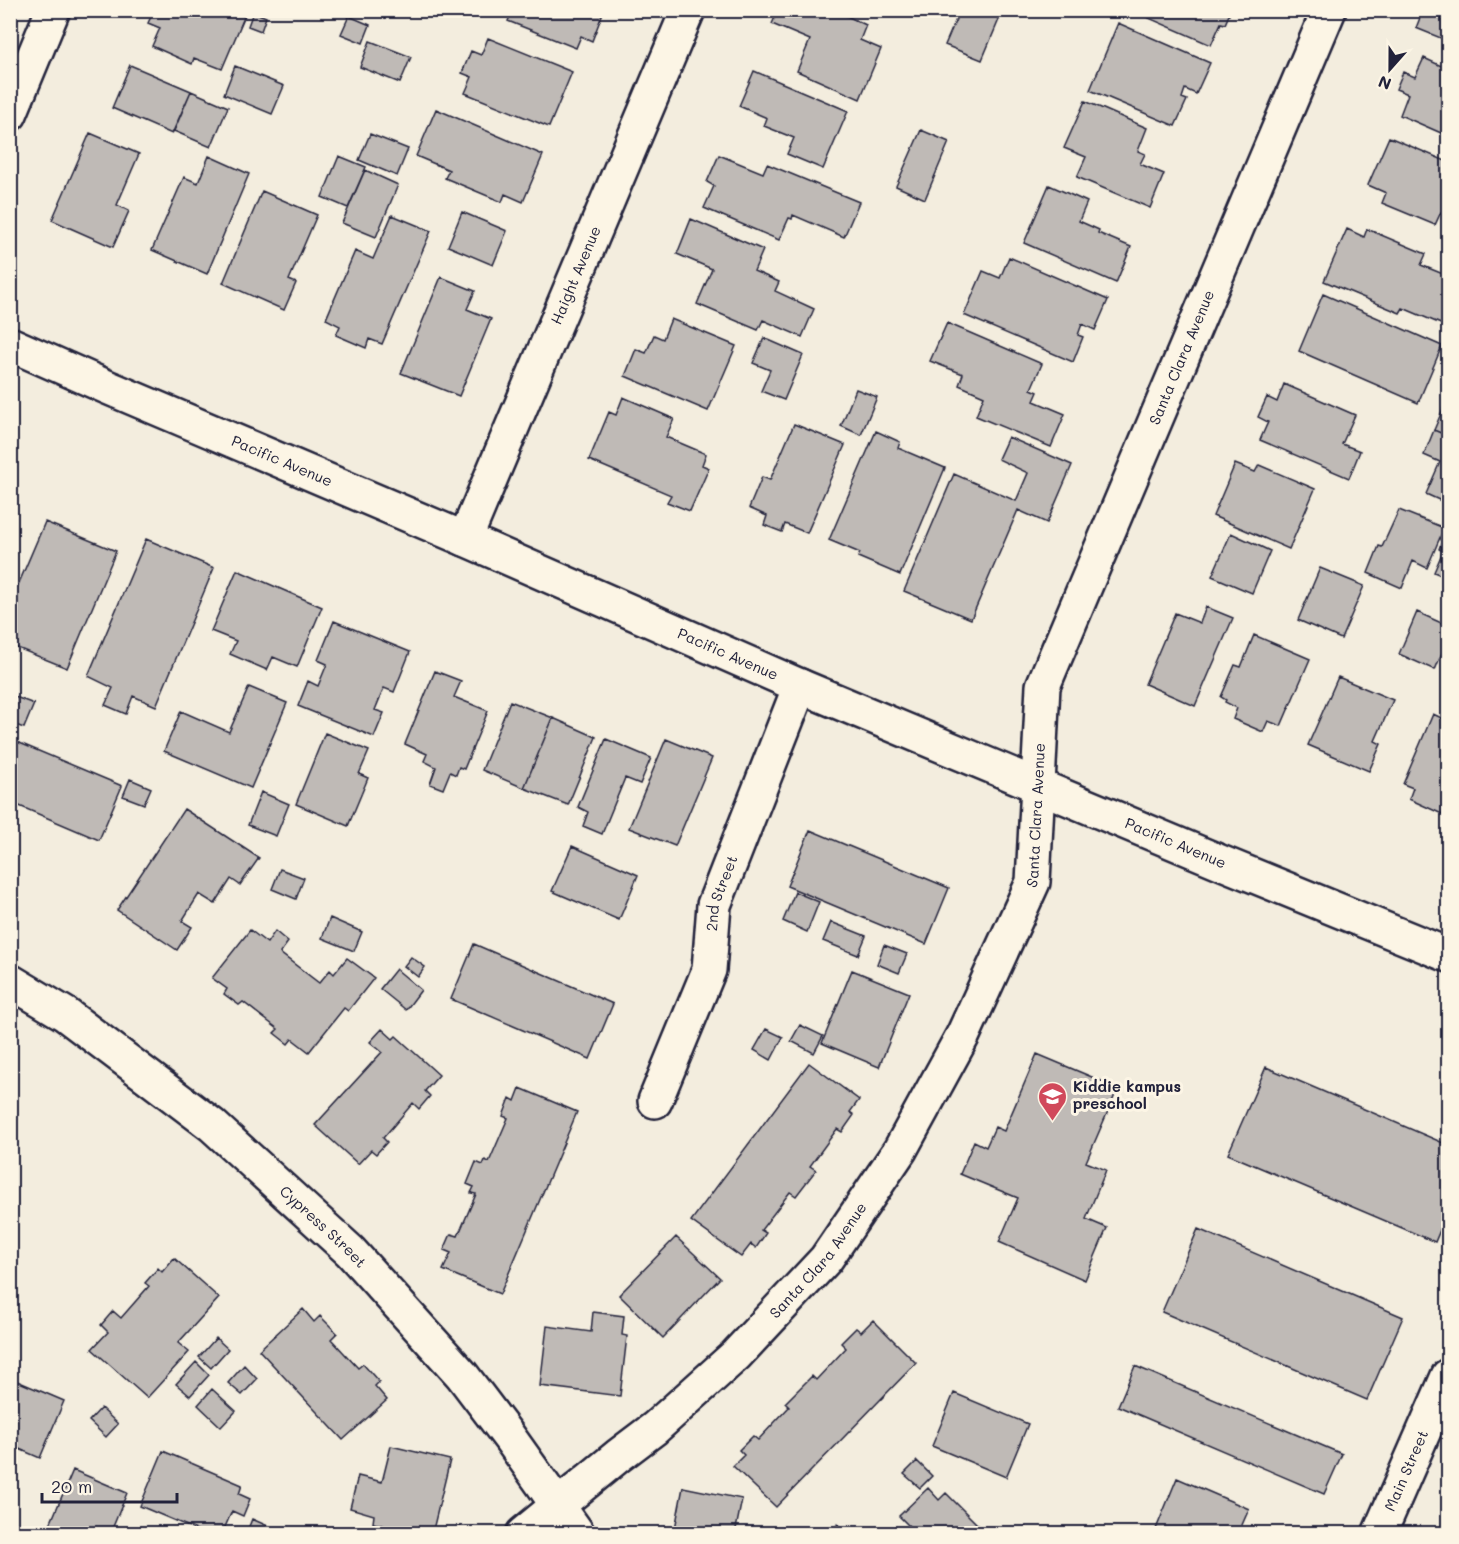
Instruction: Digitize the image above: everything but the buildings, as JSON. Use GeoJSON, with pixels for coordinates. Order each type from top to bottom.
{"type":"FeatureCollection","features":[{"type":"Feature","properties":{"kind":"street"},"geometry":{"type":"LineString","coordinates":[[10,114],[53,10]]}},
{"type":"Feature","properties":{"kind":"street","name":"Haight Avenue"},"geometry":{"type":"LineString","coordinates":[[465,539],[688,10]]}},
{"type":"Feature","properties":{"kind":"street","name":"Santa Clara Avenue"},"geometry":{"type":"LineString","coordinates":[[523,1533],[618,1455],[655,1428],[736,1355],[826,1259],[900,1150],[963,1035],[1033,882],[1042,686],[1329,10]]}},
{"type":"Feature","properties":{"kind":"street","name":"Pacific Avenue"},"geometry":{"type":"LineString","coordinates":[[10,344],[465,539],[800,686],[1449,955]]}},
{"type":"Feature","properties":{"kind":"street","name":"2nd Street"},"geometry":{"type":"LineString","coordinates":[[655,1101],[709,970],[714,905],[800,686]]}},
{"type":"Feature","properties":{"kind":"street","name":"Cypress Street"},"geometry":{"type":"LineString","coordinates":[[10,981],[65,1014],[212,1125],[350,1251],[462,1375],[578,1533]]}},
{"type":"Feature","properties":{"kind":"street","name":"Main Street"},"geometry":{"type":"LineString","coordinates":[[1379,1533],[1449,1376]]}},
{"type":"Feature","properties":{"kind":"place","name":"Kiddie kampus preschool"},"geometry":{"type":"Point","coordinates":[1052,1122]}}]}
